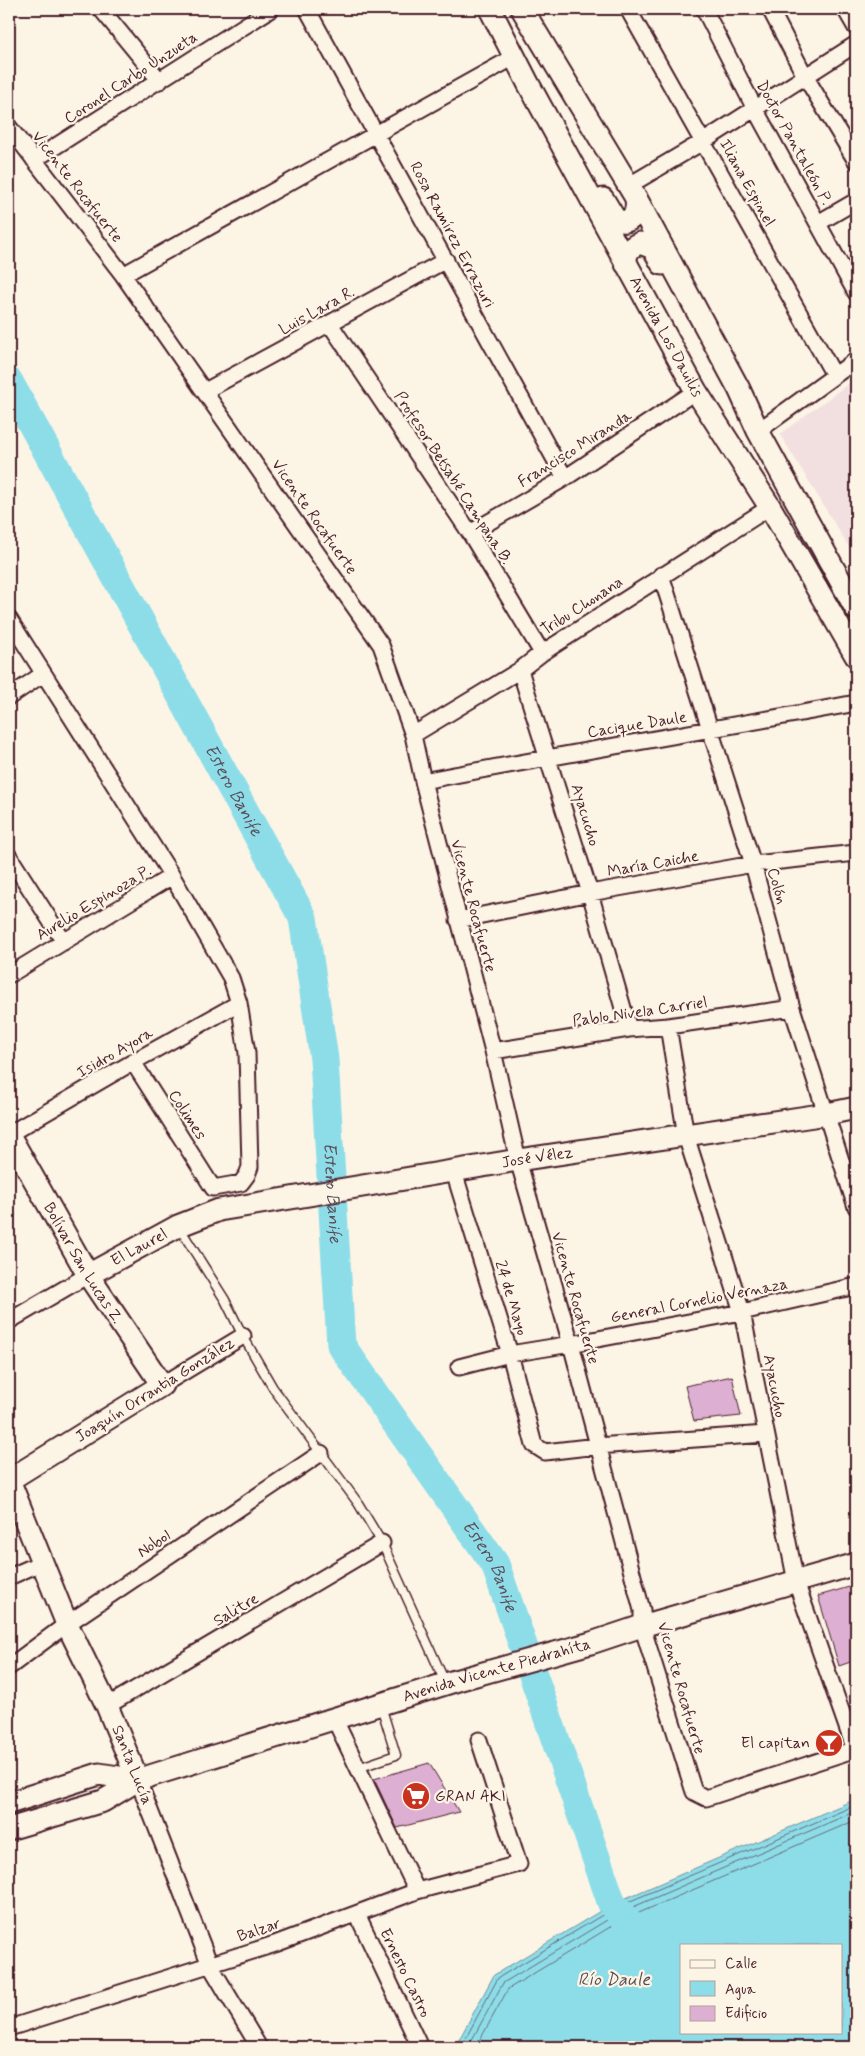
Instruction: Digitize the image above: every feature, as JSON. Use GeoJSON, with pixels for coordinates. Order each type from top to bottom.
{"type":"FeatureCollection","features":[{"type":"Feature","properties":{"kind":"street"},"geometry":{"type":"LineString","coordinates":[[101,9],[160,80]]}},
{"type":"Feature","properties":{"kind":"street","name":"Coronel Carbo Unzueta"},"geometry":{"type":"LineString","coordinates":[[34,160],[271,9]]}},
{"type":"Feature","properties":{"kind":"street","name":"Rosa Ramírez Errazuri"},"geometry":{"type":"LineString","coordinates":[[307,9],[377,133],[565,478]]}},
{"type":"Feature","properties":{"kind":"street","name":"Avenida Los Dauilis"},"geometry":{"type":"LineString","coordinates":[[490,9],[529,85],[696,391],[770,507],[856,656]]}},
{"type":"Feature","properties":{"kind":"street"},"geometry":{"type":"LineString","coordinates":[[522,9],[632,192],[739,389],[758,431],[856,609]]}},
{"type":"Feature","properties":{"kind":"street","name":"Iliana Espinel"},"geometry":{"type":"LineString","coordinates":[[628,9],[834,375]]}},
{"type":"Feature","properties":{"kind":"street","name":"Doctor Pantaleón P."},"geometry":{"type":"LineString","coordinates":[[704,9],[755,109],[855,288]]}},
{"type":"Feature","properties":{"kind":"street"},"geometry":{"type":"LineString","coordinates":[[770,9],[805,76],[856,161]]}},
{"type":"Feature","properties":{"kind":"street"},"geometry":{"type":"LineString","coordinates":[[845,9],[856,28]]}},
{"type":"Feature","properties":{"kind":"street"},"geometry":{"type":"LineString","coordinates":[[632,192],[704,141],[856,44]]}},
{"type":"Feature","properties":{"kind":"street"},"geometry":{"type":"LineString","coordinates":[[123,275],[514,57]]}},
{"type":"Feature","properties":{"kind":"street"},"geometry":{"type":"LineString","coordinates":[[529,85],[548,104],[614,219],[622,221],[634,216],[637,210],[632,192]]}},
{"type":"Feature","properties":{"kind":"street","name":"Vicente Rocafuerte"},"geometry":{"type":"LineString","coordinates":[[9,127],[123,275],[382,645],[413,735],[458,920],[493,1051],[518,1160],[642,1610],[642,1626],[694,1792],[706,1798],[856,1750]]}},
{"type":"Feature","properties":{"kind":"street"},"geometry":{"type":"LineString","coordinates":[[818,223],[856,201]]}},
{"type":"Feature","properties":{"kind":"street"},"geometry":{"type":"LineString","coordinates":[[626,264],[626,256],[631,247],[640,243],[653,248],[713,356],[739,389]]}},
{"type":"Feature","properties":{"kind":"street","name":"Luis Lara R."},"geometry":{"type":"LineString","coordinates":[[205,391],[446,260]]}},
{"type":"Feature","properties":{"kind":"street","name":"Profesor Betsabé Campana B."},"geometry":{"type":"LineString","coordinates":[[330,324],[470,532],[542,653]]}},
{"type":"Feature","properties":{"kind":"street"},"geometry":{"type":"LineString","coordinates":[[758,431],[856,360]]}},
{"type":"Feature","properties":{"kind":"street","name":"Francisco Miranda"},"geometry":{"type":"LineString","coordinates":[[470,532],[565,478],[696,391]]}},
{"type":"Feature","properties":{"kind":"street","name":"Tribu Chonana"},"geometry":{"type":"LineString","coordinates":[[413,735],[520,670],[542,653],[661,575],[770,507]]}},
{"type":"Feature","properties":{"kind":"street","name":"Colón"},"geometry":{"type":"LineString","coordinates":[[661,575],[753,864],[792,1008],[856,1207]]}},
{"type":"Feature","properties":{"kind":"street"},"geometry":{"type":"LineString","coordinates":[[9,619],[172,876],[231,978],[239,1003]]}},
{"type":"Feature","properties":{"kind":"street","name":"Ayacucho"},"geometry":{"type":"LineString","coordinates":[[520,670],[590,893],[628,1029]]}},
{"type":"Feature","properties":{"kind":"street"},"geometry":{"type":"LineString","coordinates":[[9,697],[43,674]]}},
{"type":"Feature","properties":{"kind":"street","name":"Cacique Daule"},"geometry":{"type":"LineString","coordinates":[[423,781],[548,756],[711,731],[856,703]]}},
{"type":"Feature","properties":{"kind":"street","name":"María Caiche"},"geometry":{"type":"LineString","coordinates":[[458,920],[590,893],[753,864],[856,853]]}},
{"type":"Feature","properties":{"kind":"street"},"geometry":{"type":"LineString","coordinates":[[9,856],[64,942]]}},
{"type":"Feature","properties":{"kind":"street","name":"Aurelio Espinoza P."},"geometry":{"type":"LineString","coordinates":[[9,976],[172,876]]}},
{"type":"Feature","properties":{"kind":"street","name":"Isidro Ayora"},"geometry":{"type":"LineString","coordinates":[[9,1135],[132,1062],[239,1003]]}},
{"type":"Feature","properties":{"kind":"street","name":"Colimes"},"geometry":{"type":"LineString","coordinates":[[132,1062],[212,1188],[241,1183],[247,1176],[250,1167],[247,1053],[239,1003]]}},
{"type":"Feature","properties":{"kind":"street","name":"Pablo Nivela Carriel"},"geometry":{"type":"LineString","coordinates":[[493,1051],[628,1029],[668,1026],[792,1008]]}},
{"type":"Feature","properties":{"kind":"street","name":"Ayacucho"},"geometry":{"type":"LineString","coordinates":[[668,1026],[686,1136],[742,1312],[796,1582],[856,1750]]}},
{"type":"Feature","properties":{"kind":"street","name":"José Vélez"},"geometry":{"type":"LineString","coordinates":[[219,1210],[518,1160],[686,1136],[856,1108]]}},
{"type":"Feature","properties":{"kind":"street","name":"Bolívar San Lucas Z."},"geometry":{"type":"LineString","coordinates":[[9,1135],[88,1275],[162,1386]]}},
{"type":"Feature","properties":{"kind":"street","name":"24 de Mayo"},"geometry":{"type":"LineString","coordinates":[[454,1172],[510,1354],[530,1436],[534,1445],[545,1452],[597,1446]]}},
{"type":"Feature","properties":{"kind":"street","name":"El Laurel"},"geometry":{"type":"LineString","coordinates":[[9,1321],[178,1226],[219,1210]]}},
{"type":"Feature","properties":{"kind":"street","name":"General Cornelio Vernaza"},"geometry":{"type":"LineString","coordinates":[[459,1366],[510,1354],[742,1312],[856,1286]]}},
{"type":"Feature","properties":{"kind":"street","name":"Joaquín Orrantia González"},"geometry":{"type":"LineString","coordinates":[[9,1480],[243,1336]]}},
{"type":"Feature","properties":{"kind":"street"},"geometry":{"type":"LineString","coordinates":[[597,1446],[766,1434]]}},
{"type":"Feature","properties":{"kind":"street","name":"Nobol"},"geometry":{"type":"LineString","coordinates":[[9,1667],[67,1624],[321,1453]]}},
{"type":"Feature","properties":{"kind":"street","name":"Santa Lucía"},"geometry":{"type":"LineString","coordinates":[[9,1480],[67,1624],[107,1706],[138,1780],[210,1965],[259,2047]]}},
{"type":"Feature","properties":{"kind":"street","name":"Salitre"},"geometry":{"type":"LineString","coordinates":[[107,1706],[382,1543]]}},
{"type":"Feature","properties":{"kind":"street"},"geometry":{"type":"LineString","coordinates":[[9,1577],[43,1562]]}},
{"type":"Feature","properties":{"kind":"street","name":"Avenida Vicente Piedrahíta"},"geometry":{"type":"LineString","coordinates":[[9,1829],[103,1801],[138,1780],[334,1718],[856,1564]]}},
{"type":"Feature","properties":{"kind":"street"},"geometry":{"type":"LineString","coordinates":[[334,1718],[417,1891]]}},
{"type":"Feature","properties":{"kind":"street","name":"Balzar"},"geometry":{"type":"LineString","coordinates":[[9,2028],[210,1965],[417,1891],[519,1864],[479,1740]]}},
{"type":"Feature","properties":{"kind":"street","name":"Avenida Vicente Piedrahíta"},"geometry":{"type":"LineString","coordinates":[[9,1803],[99,1774],[138,1780]]}},
{"type":"Feature","properties":{"kind":"street","name":"Ernesto Castro"},"geometry":{"type":"LineString","coordinates":[[357,1914],[420,2047]]}},
{"type":"Feature","properties":{"kind":"lane","name":"Joaquín Orrantia González"},"geometry":{"type":"LineString","coordinates":[[178,1226],[225,1300],[243,1336]]}},
{"type":"Feature","properties":{"kind":"lane"},"geometry":{"type":"LineString","coordinates":[[243,1336],[273,1388],[358,1503],[382,1543],[452,1682]]}},
{"type":"Feature","properties":{"kind":"lane"},"geometry":{"type":"LineString","coordinates":[[358,1768],[395,1757],[396,1755],[381,1704]]}},
{"type":"Feature","properties":{"kind":"shaded area"},"geometry":{"type":"Polygon","coordinates":[[[856,378],[856,559],[780,434],[856,378]]]}},
{"type":"Feature","properties":{"kind":"water","name":"Río Daule"},"geometry":{"type":"Polygon","coordinates":[[[856,1799],[856,2047],[455,2047],[494,1975],[612,1904],[856,1799]]]}},
{"type":"Feature","properties":{"kind":"building"},"geometry":{"type":"Polygon","coordinates":[[[732,1376],[741,1416],[694,1421],[685,1386],[732,1376]]]}},
{"type":"Feature","properties":{"kind":"building"},"geometry":{"type":"Polygon","coordinates":[[[856,1585],[856,1660],[839,1666],[818,1596],[856,1585]]]}},
{"type":"Feature","properties":{"kind":"building","name":"GRAN AKI"},"geometry":{"type":"Polygon","coordinates":[[[429,1763],[459,1812],[397,1828],[374,1779],[429,1763]]]}},
{"type":"Feature","properties":{"kind":"waterway","name":"Estero Banife"},"geometry":{"type":"LineString","coordinates":[[9,382],[303,918],[324,1059],[341,1345],[495,1564],[612,1904],[680,1983]]}},
{"type":"Feature","properties":{"kind":"place","name":"El capitan"},"geometry":{"type":"Point","coordinates":[829,1743]}},
{"type":"Feature","properties":{"kind":"place","name":"GRAN AKI"},"geometry":{"type":"Point","coordinates":[416,1796]}}]}
